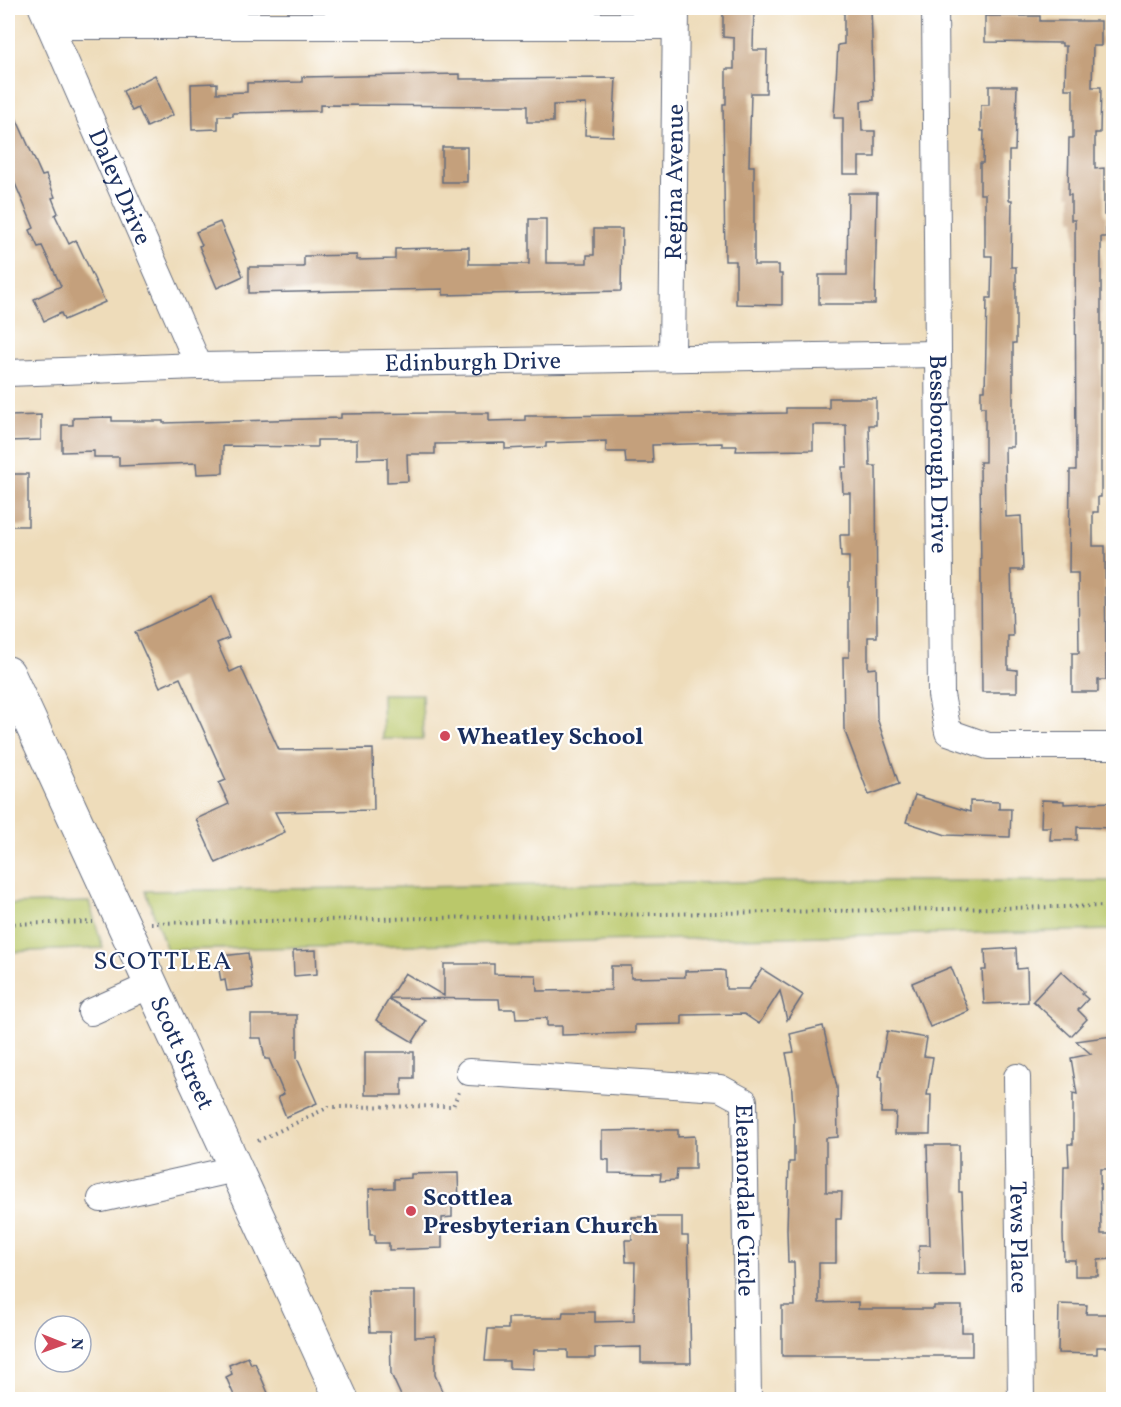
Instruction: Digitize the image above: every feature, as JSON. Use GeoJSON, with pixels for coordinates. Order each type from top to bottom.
{"type":"FeatureCollection","features":[{"type":"Feature","properties":{"kind":"main road","name":"Scott Street"},"geometry":{"type":"LineString","coordinates":[[8,673],[342,1400]]}},
{"type":"Feature","properties":{"kind":"street","name":"Bessborough Drive"},"geometry":{"type":"LineString","coordinates":[[935,8],[941,695],[948,732],[988,746],[1113,746]]}},
{"type":"Feature","properties":{"kind":"street"},"geometry":{"type":"LineString","coordinates":[[46,17],[676,16]]}},
{"type":"Feature","properties":{"kind":"street","name":"Regina Avenue"},"geometry":{"type":"LineString","coordinates":[[672,357],[676,16]]}},
{"type":"Feature","properties":{"kind":"street","name":"Daley Drive"},"geometry":{"type":"LineString","coordinates":[[46,17],[200,366]]}},
{"type":"Feature","properties":{"kind":"street","name":"Edinburgh Drive"},"geometry":{"type":"LineString","coordinates":[[8,373],[200,366],[938,354]]}},
{"type":"Feature","properties":{"kind":"street"},"geometry":{"type":"LineString","coordinates":[[90,1012],[151,985]]}},
{"type":"Feature","properties":{"kind":"street","name":"Eleanordale Circle"},"geometry":{"type":"LineString","coordinates":[[470,1072],[720,1088],[744,1101],[748,1400]]}},
{"type":"Feature","properties":{"kind":"street","name":"Tews Place"},"geometry":{"type":"LineString","coordinates":[[1017,1077],[1021,1399]]}},
{"type":"Feature","properties":{"kind":"street"},"geometry":{"type":"LineString","coordinates":[[101,1199],[235,1169]]}},
{"type":"Feature","properties":{"kind":"street"},"geometry":{"type":"LineString","coordinates":[[1008,1400],[1034,1400]]}},
{"type":"Feature","properties":{"kind":"path"},"geometry":{"type":"LineString","coordinates":[[155,923],[1113,906]]}},
{"type":"Feature","properties":{"kind":"path"},"geometry":{"type":"LineString","coordinates":[[8,924],[103,921]]}},
{"type":"Feature","properties":{"kind":"path"},"geometry":{"type":"LineString","coordinates":[[258,1141],[329,1107],[453,1106],[470,1072]]}},
{"type":"Feature","properties":{"kind":"green space"},"geometry":{"type":"Polygon","coordinates":[[[382,694],[422,694],[423,739],[383,739],[382,694]]]}},
{"type":"Feature","properties":{"kind":"green space"},"geometry":{"type":"Polygon","coordinates":[[[815,881],[1113,881],[1113,930],[167,950],[145,891],[815,881]]]}},
{"type":"Feature","properties":{"kind":"green space"},"geometry":{"type":"Polygon","coordinates":[[[89,902],[103,948],[8,952],[8,904],[89,902]]]}},
{"type":"Feature","properties":{"kind":"building"},"geometry":{"type":"Polygon","coordinates":[[[723,8],[754,8],[753,50],[767,50],[766,93],[751,93],[749,166],[754,166],[754,265],[779,265],[779,274],[782,274],[782,305],[736,304],[736,261],[725,261],[723,104],[726,104],[726,69],[734,69],[734,38],[723,37],[723,8]]]}},
{"type":"Feature","properties":{"kind":"building"},"geometry":{"type":"Polygon","coordinates":[[[844,8],[871,8],[874,100],[861,101],[862,131],[875,131],[875,157],[859,157],[859,174],[843,174],[843,118],[834,118],[838,45],[844,44],[844,8]]]}},
{"type":"Feature","properties":{"kind":"building"},"geometry":{"type":"Polygon","coordinates":[[[985,16],[1040,16],[1040,21],[1101,21],[1101,46],[1093,46],[1092,87],[1101,87],[1100,133],[1095,133],[1095,169],[1104,168],[1104,215],[1106,215],[1106,237],[1101,237],[1101,497],[1098,497],[1098,512],[1093,512],[1093,546],[1105,546],[1106,680],[1098,680],[1098,692],[1072,692],[1072,653],[1079,653],[1078,573],[1069,573],[1070,470],[1076,470],[1075,220],[1071,220],[1071,195],[1068,195],[1069,138],[1073,138],[1073,89],[1065,89],[1066,46],[1062,46],[1062,43],[985,42],[985,16]]]}},
{"type":"Feature","properties":{"kind":"building"},"geometry":{"type":"Polygon","coordinates":[[[460,74],[460,79],[616,78],[613,136],[585,135],[586,104],[553,105],[553,122],[527,122],[527,106],[320,105],[320,111],[233,113],[233,116],[218,116],[218,129],[192,130],[191,84],[217,83],[217,93],[247,92],[247,83],[302,82],[302,77],[460,74]]]}},
{"type":"Feature","properties":{"kind":"building"},"geometry":{"type":"Polygon","coordinates":[[[155,75],[173,115],[147,127],[138,108],[132,111],[123,91],[155,75]]]}},
{"type":"Feature","properties":{"kind":"building"},"geometry":{"type":"Polygon","coordinates":[[[989,86],[1017,86],[1015,151],[1009,151],[1009,200],[1012,200],[1011,267],[1016,267],[1013,447],[1005,447],[1006,517],[1021,516],[1023,570],[1011,570],[1013,636],[1008,636],[1008,669],[1017,670],[1017,692],[982,692],[980,462],[985,462],[985,407],[981,407],[981,390],[985,390],[987,298],[991,298],[992,256],[985,256],[985,194],[980,194],[980,163],[983,163],[984,131],[981,131],[981,105],[989,105],[989,86]]]}},
{"type":"Feature","properties":{"kind":"building"},"geometry":{"type":"Polygon","coordinates":[[[8,100],[42,176],[46,175],[55,197],[52,198],[58,213],[55,215],[69,244],[76,240],[105,302],[64,320],[61,313],[44,321],[34,299],[61,286],[42,246],[38,247],[30,230],[34,228],[8,167],[8,100]]]}},
{"type":"Feature","properties":{"kind":"building"},"geometry":{"type":"Polygon","coordinates":[[[442,147],[467,147],[467,182],[442,182],[442,147]]]}},
{"type":"Feature","properties":{"kind":"building"},"geometry":{"type":"Polygon","coordinates":[[[848,193],[877,193],[875,304],[819,304],[819,275],[847,275],[848,193]]]}},
{"type":"Feature","properties":{"kind":"building"},"geometry":{"type":"Polygon","coordinates":[[[529,219],[546,219],[546,263],[587,263],[587,255],[594,255],[594,229],[622,229],[621,291],[443,295],[443,289],[249,293],[249,267],[304,267],[304,256],[357,255],[357,260],[395,259],[395,249],[469,247],[469,264],[529,264],[529,219]]]}},
{"type":"Feature","properties":{"kind":"building"},"geometry":{"type":"Polygon","coordinates":[[[220,222],[243,276],[217,288],[199,246],[202,245],[196,232],[220,222]]]}},
{"type":"Feature","properties":{"kind":"building"},"geometry":{"type":"Polygon","coordinates":[[[829,398],[876,398],[876,425],[869,425],[870,466],[876,466],[877,637],[868,637],[868,669],[876,668],[877,718],[899,784],[869,795],[844,729],[843,657],[849,657],[849,557],[841,557],[840,535],[850,535],[850,493],[843,493],[842,467],[847,467],[846,425],[813,425],[813,450],[736,451],[737,446],[722,446],[722,443],[652,445],[653,463],[626,463],[625,452],[606,452],[606,441],[546,443],[546,447],[505,449],[505,443],[435,444],[435,454],[407,454],[408,481],[387,482],[387,458],[357,459],[357,440],[317,440],[317,447],[223,446],[223,473],[197,474],[196,463],[119,466],[119,457],[94,457],[94,451],[62,452],[62,425],[73,425],[73,418],[112,417],[112,421],[163,421],[163,423],[341,418],[341,414],[489,413],[489,421],[525,420],[525,416],[786,413],[786,408],[829,408],[829,398]]]}},
{"type":"Feature","properties":{"kind":"building"},"geometry":{"type":"Polygon","coordinates":[[[41,415],[41,440],[8,441],[8,416],[41,415]]]}},
{"type":"Feature","properties":{"kind":"building"},"geometry":{"type":"Polygon","coordinates":[[[8,474],[28,474],[28,526],[8,526],[8,474]]]}},
{"type":"Feature","properties":{"kind":"building"},"geometry":{"type":"Polygon","coordinates":[[[211,597],[229,638],[217,643],[230,672],[241,667],[279,750],[373,749],[374,810],[275,812],[285,832],[216,863],[196,819],[229,804],[219,783],[226,780],[180,678],[160,687],[135,632],[211,597]]]}},
{"type":"Feature","properties":{"kind":"building"},"geometry":{"type":"Polygon","coordinates":[[[915,795],[970,812],[970,801],[999,802],[999,809],[1011,809],[1010,837],[946,835],[906,822],[915,795]]]}},
{"type":"Feature","properties":{"kind":"building"},"geometry":{"type":"Polygon","coordinates":[[[1042,800],[1064,801],[1064,804],[1113,802],[1113,828],[1077,827],[1077,840],[1050,840],[1051,827],[1041,827],[1042,800]]]}},
{"type":"Feature","properties":{"kind":"building"},"geometry":{"type":"Polygon","coordinates":[[[1016,948],[1017,969],[1027,968],[1028,1002],[984,1004],[982,970],[986,970],[985,950],[1016,948]]]}},
{"type":"Feature","properties":{"kind":"building"},"geometry":{"type":"Polygon","coordinates":[[[316,950],[317,974],[294,976],[293,951],[316,950]]]}},
{"type":"Feature","properties":{"kind":"building"},"geometry":{"type":"Polygon","coordinates":[[[248,953],[253,988],[227,991],[225,980],[221,981],[218,964],[223,963],[222,956],[248,953]]]}},
{"type":"Feature","properties":{"kind":"building"},"geometry":{"type":"Polygon","coordinates":[[[444,964],[494,964],[494,974],[536,975],[537,991],[611,990],[611,966],[631,966],[631,978],[685,977],[685,971],[721,970],[725,971],[726,989],[749,989],[762,969],[803,995],[787,1020],[780,991],[759,1024],[744,1014],[682,1015],[682,1024],[635,1025],[635,1033],[562,1035],[562,1026],[547,1026],[547,1018],[516,1019],[515,1009],[500,1009],[499,999],[389,998],[405,973],[444,996],[444,964]]]}},
{"type":"Feature","properties":{"kind":"building"},"geometry":{"type":"Polygon","coordinates":[[[951,967],[969,1011],[930,1027],[912,983],[951,967]]]}},
{"type":"Feature","properties":{"kind":"building"},"geometry":{"type":"Polygon","coordinates":[[[1061,971],[1084,992],[1082,994],[1088,999],[1078,1010],[1087,1019],[1071,1036],[1033,1001],[1061,971]]]}},
{"type":"Feature","properties":{"kind":"building"},"geometry":{"type":"Polygon","coordinates":[[[389,999],[426,1021],[413,1042],[376,1020],[389,999]]]}},
{"type":"Feature","properties":{"kind":"building"},"geometry":{"type":"Polygon","coordinates":[[[251,1015],[297,1015],[297,1058],[317,1103],[286,1117],[278,1097],[284,1094],[269,1059],[265,1059],[261,1038],[251,1038],[251,1015]]]}},
{"type":"Feature","properties":{"kind":"building"},"geometry":{"type":"Polygon","coordinates":[[[823,1026],[837,1087],[838,1137],[826,1138],[826,1192],[842,1192],[841,1219],[836,1219],[836,1263],[819,1263],[819,1303],[858,1302],[858,1309],[934,1309],[934,1306],[962,1306],[962,1332],[972,1332],[972,1356],[782,1356],[782,1306],[795,1306],[794,1262],[788,1262],[787,1230],[789,1162],[794,1162],[794,1120],[791,1078],[786,1053],[794,1052],[790,1034],[823,1026]]]}},
{"type":"Feature","properties":{"kind":"building"},"geometry":{"type":"Polygon","coordinates":[[[887,1031],[927,1038],[924,1056],[933,1057],[927,1095],[931,1095],[930,1134],[895,1134],[896,1113],[881,1113],[882,1077],[879,1076],[887,1031]]]}},
{"type":"Feature","properties":{"kind":"building"},"geometry":{"type":"Polygon","coordinates":[[[1112,1036],[1113,1169],[1100,1169],[1101,1234],[1113,1234],[1113,1259],[1098,1260],[1098,1276],[1075,1276],[1075,1260],[1064,1260],[1063,1235],[1064,1166],[1069,1166],[1068,1144],[1073,1144],[1073,1093],[1077,1094],[1071,1058],[1091,1054],[1076,1041],[1112,1036]]]}},
{"type":"Feature","properties":{"kind":"building"},"geometry":{"type":"Polygon","coordinates":[[[365,1052],[414,1052],[414,1078],[402,1078],[402,1095],[365,1095],[365,1052]]]}},
{"type":"Feature","properties":{"kind":"building"},"geometry":{"type":"Polygon","coordinates":[[[678,1130],[678,1137],[695,1136],[695,1169],[677,1169],[676,1180],[660,1181],[661,1174],[609,1173],[609,1160],[602,1159],[602,1131],[678,1130]]]}},
{"type":"Feature","properties":{"kind":"building"},"geometry":{"type":"Polygon","coordinates":[[[927,1145],[959,1145],[959,1192],[962,1192],[965,1275],[919,1275],[919,1245],[930,1245],[927,1145]]]}},
{"type":"Feature","properties":{"kind":"building","name":"Scottlea Presbyterian Church"},"geometry":{"type":"Polygon","coordinates":[[[458,1173],[459,1205],[452,1205],[452,1217],[442,1218],[442,1248],[389,1250],[389,1243],[375,1243],[375,1235],[370,1235],[369,1189],[394,1188],[394,1179],[411,1178],[411,1174],[458,1173]]]}},
{"type":"Feature","properties":{"kind":"building"},"geometry":{"type":"Polygon","coordinates":[[[632,1217],[682,1217],[682,1236],[688,1236],[691,1363],[641,1363],[641,1347],[595,1348],[595,1358],[568,1358],[568,1350],[534,1350],[533,1369],[509,1368],[509,1361],[485,1361],[488,1329],[508,1329],[508,1318],[562,1318],[563,1312],[595,1312],[595,1322],[634,1321],[635,1262],[626,1262],[625,1240],[632,1240],[632,1217]]]}},
{"type":"Feature","properties":{"kind":"building"},"geometry":{"type":"Polygon","coordinates":[[[368,1291],[415,1291],[415,1337],[435,1336],[435,1375],[446,1400],[403,1400],[391,1374],[390,1332],[370,1332],[368,1291]]]}},
{"type":"Feature","properties":{"kind":"building"},"geometry":{"type":"Polygon","coordinates":[[[1059,1304],[1087,1305],[1086,1314],[1113,1314],[1113,1347],[1097,1347],[1097,1354],[1058,1353],[1059,1304]]]}},
{"type":"Feature","properties":{"kind":"building"},"geometry":{"type":"Polygon","coordinates":[[[248,1357],[251,1364],[255,1363],[271,1400],[236,1400],[226,1377],[232,1374],[229,1365],[248,1357]]]}},
{"type":"Feature","properties":{"kind":"place","name":"Wheatley School"},"geometry":{"type":"Point","coordinates":[445,736]}},
{"type":"Feature","properties":{"kind":"place","name":"Scottlea Presbyterian Church"},"geometry":{"type":"Point","coordinates":[411,1211]}},
{"type":"Feature","properties":{"kind":"district","name":"SCOTTLEA"},"geometry":{"type":"Point","coordinates":[163,960]}}]}
